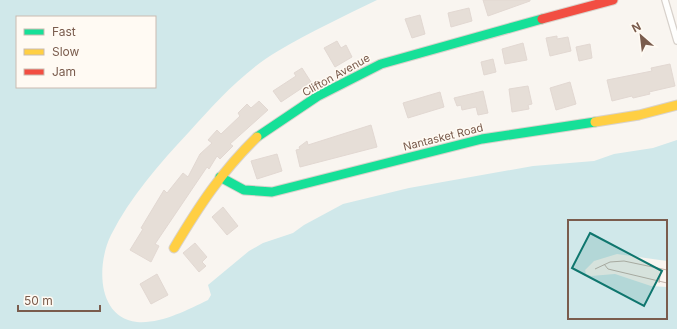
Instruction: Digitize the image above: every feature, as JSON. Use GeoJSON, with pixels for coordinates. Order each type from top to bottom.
{"type":"FeatureCollection","features":[{"type":"Feature","properties":{"kind":"street","name":"Clifton Avenue"},"geometry":{"type":"LineString","coordinates":[[174,248],[202,201],[239,155],[263,132],[318,96],[381,64],[499,30],[613,0]]}},
{"type":"Feature","properties":{"kind":"street","name":"Nantasket Road"},"geometry":{"type":"LineString","coordinates":[[220,177],[228,183],[246,191],[256,193],[272,192],[482,139],[639,115],[677,105]]}},
{"type":"Feature","properties":{"kind":"lane"},"geometry":{"type":"LineString","coordinates":[[665,0],[677,42]]}},
{"type":"Feature","properties":{"kind":"water"},"geometry":{"type":"Polygon","coordinates":[[[0,0],[377,0],[302,37],[253,68],[230,88],[209,110],[146,181],[127,207],[111,235],[103,260],[103,287],[107,300],[114,310],[124,318],[137,322],[155,321],[183,312],[208,300],[211,295],[208,285],[249,251],[263,243],[293,233],[304,225],[343,204],[409,188],[533,166],[594,161],[614,154],[653,148],[677,140],[677,329],[0,329],[0,0]]]}},
{"type":"Feature","properties":{"kind":"building"},"geometry":{"type":"Polygon","coordinates":[[[483,0],[530,0],[530,1],[488,16],[483,0]]]}},
{"type":"Feature","properties":{"kind":"building"},"geometry":{"type":"Polygon","coordinates":[[[469,8],[472,21],[451,27],[448,13],[469,8]]]}},
{"type":"Feature","properties":{"kind":"building"},"geometry":{"type":"Polygon","coordinates":[[[420,15],[425,34],[412,38],[405,19],[420,15]]]}},
{"type":"Feature","properties":{"kind":"building"},"geometry":{"type":"Polygon","coordinates":[[[557,36],[557,39],[568,37],[571,51],[550,56],[546,38],[557,36]]]}},
{"type":"Feature","properties":{"kind":"building"},"geometry":{"type":"Polygon","coordinates":[[[337,41],[341,48],[346,45],[352,57],[335,67],[324,48],[337,41]]]}},
{"type":"Feature","properties":{"kind":"building"},"geometry":{"type":"Polygon","coordinates":[[[523,43],[527,60],[505,64],[502,49],[523,43]]]}},
{"type":"Feature","properties":{"kind":"building"},"geometry":{"type":"Polygon","coordinates":[[[590,44],[592,58],[579,61],[576,47],[590,44]]]}},
{"type":"Feature","properties":{"kind":"building"},"geometry":{"type":"Polygon","coordinates":[[[493,59],[496,72],[484,75],[481,62],[493,59]]]}},
{"type":"Feature","properties":{"kind":"building"},"geometry":{"type":"Polygon","coordinates":[[[670,64],[675,86],[649,92],[650,94],[633,98],[632,96],[612,101],[607,80],[652,71],[651,68],[670,64]]]}},
{"type":"Feature","properties":{"kind":"building"},"geometry":{"type":"Polygon","coordinates":[[[302,68],[311,82],[281,102],[273,91],[296,76],[294,73],[302,68]]]}},
{"type":"Feature","properties":{"kind":"building"},"geometry":{"type":"Polygon","coordinates":[[[570,82],[576,104],[556,110],[550,88],[570,82]]]}},
{"type":"Feature","properties":{"kind":"building"},"geometry":{"type":"Polygon","coordinates":[[[528,86],[532,104],[528,105],[529,109],[512,112],[509,89],[528,86]]]}},
{"type":"Feature","properties":{"kind":"building"},"geometry":{"type":"Polygon","coordinates":[[[483,91],[488,113],[478,115],[476,107],[462,110],[461,105],[457,106],[454,98],[483,91]]]}},
{"type":"Feature","properties":{"kind":"building"},"geometry":{"type":"Polygon","coordinates":[[[440,92],[444,107],[408,118],[403,103],[440,92]]]}},
{"type":"Feature","properties":{"kind":"building"},"geometry":{"type":"Polygon","coordinates":[[[259,101],[268,110],[230,144],[233,146],[220,159],[217,156],[209,169],[207,167],[155,244],[159,246],[151,262],[130,250],[143,229],[141,228],[164,190],[167,193],[183,173],[188,177],[200,154],[212,143],[208,140],[217,130],[221,134],[240,116],[238,113],[247,104],[251,108],[259,101]]]}},
{"type":"Feature","properties":{"kind":"building"},"geometry":{"type":"Polygon","coordinates":[[[371,125],[377,147],[300,167],[296,150],[300,149],[299,147],[307,141],[308,145],[371,125]]]}},
{"type":"Feature","properties":{"kind":"building"},"geometry":{"type":"Polygon","coordinates":[[[277,154],[282,171],[257,179],[251,161],[277,154]]]}},
{"type":"Feature","properties":{"kind":"building"},"geometry":{"type":"Polygon","coordinates":[[[223,207],[238,226],[227,235],[212,217],[223,207]]]}},
{"type":"Feature","properties":{"kind":"building"},"geometry":{"type":"Polygon","coordinates":[[[195,243],[207,257],[202,262],[206,266],[199,272],[183,253],[195,243]]]}},
{"type":"Feature","properties":{"kind":"building"},"geometry":{"type":"Polygon","coordinates":[[[157,274],[168,295],[151,304],[140,284],[157,274]]]}},
{"type":"Feature","properties":{"kind":"traffic: fast"},"geometry":{"type":"LineString","coordinates":[[257,137],[318,96],[381,64],[542,19]]}},
{"type":"Feature","properties":{"kind":"traffic: fast"},"geometry":{"type":"LineString","coordinates":[[220,177],[244,190],[272,192],[482,139],[595,122]]}},
{"type":"Feature","properties":{"kind":"traffic: slow"},"geometry":{"type":"LineString","coordinates":[[595,122],[639,115],[677,105]]}},
{"type":"Feature","properties":{"kind":"traffic: slow"},"geometry":{"type":"LineString","coordinates":[[174,248],[222,176],[257,137]]}},
{"type":"Feature","properties":{"kind":"traffic: jam"},"geometry":{"type":"LineString","coordinates":[[542,19],[613,0]]}}]}
